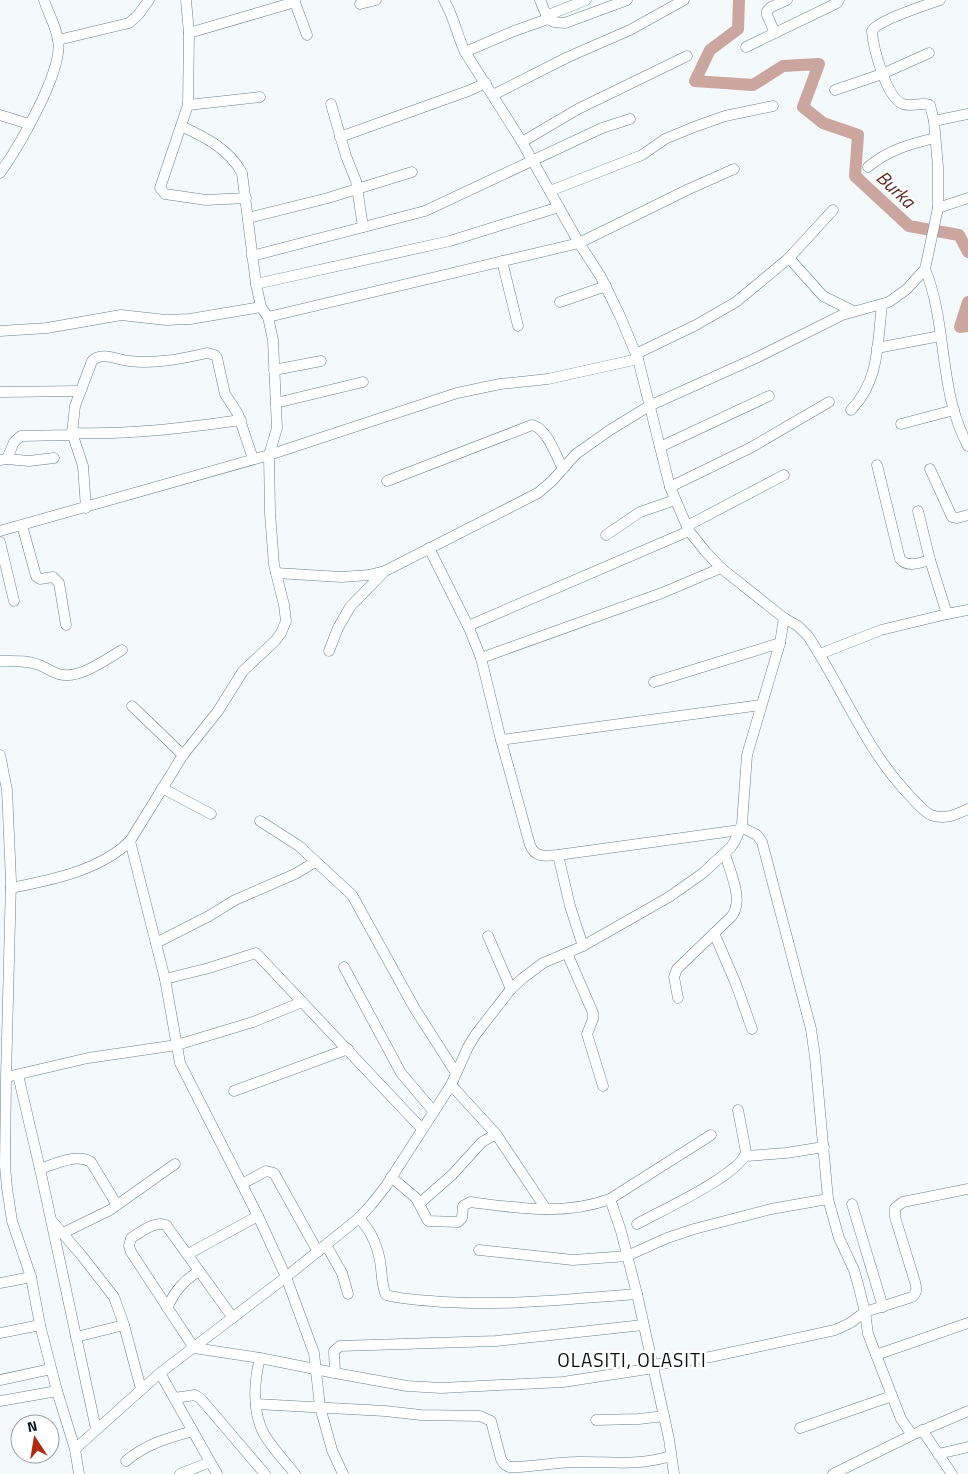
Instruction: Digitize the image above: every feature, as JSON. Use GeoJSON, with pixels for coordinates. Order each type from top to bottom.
{"type":"FeatureCollection","features":[{"type":"Feature","properties":{"kind":"street"},"geometry":{"type":"LineString","coordinates":[[0,173],[22,140],[45,94],[57,60],[58,40],[44,0]]}},
{"type":"Feature","properties":{"kind":"street"},"geometry":{"type":"LineString","coordinates":[[58,40],[129,23],[138,16],[149,0]]}},
{"type":"Feature","properties":{"kind":"street"},"geometry":{"type":"LineString","coordinates":[[186,0],[190,75],[188,105],[160,188],[165,194],[206,200],[246,198]]}},
{"type":"Feature","properties":{"kind":"street"},"geometry":{"type":"LineString","coordinates":[[360,4],[376,0]]}},
{"type":"Feature","properties":{"kind":"street"},"geometry":{"type":"LineString","coordinates":[[444,0],[465,52],[522,142],[579,243],[606,286],[620,316],[637,356],[670,487],[688,529],[704,551],[721,568],[784,618],[798,626],[808,636],[869,742],[901,787],[930,814],[941,817],[956,815],[968,809]]}},
{"type":"Feature","properties":{"kind":"street"},"geometry":{"type":"LineString","coordinates":[[540,0],[547,17],[554,22],[565,23],[627,0]]}},
{"type":"Feature","properties":{"kind":"street"},"geometry":{"type":"LineString","coordinates":[[465,52],[586,0]]}},
{"type":"Feature","properties":{"kind":"street"},"geometry":{"type":"LineString","coordinates":[[493,95],[568,57],[630,30],[684,0]]}},
{"type":"Feature","properties":{"kind":"street"},"geometry":{"type":"LineString","coordinates":[[775,33],[767,11],[771,7],[788,0]]}},
{"type":"Feature","properties":{"kind":"street"},"geometry":{"type":"LineString","coordinates":[[746,47],[837,3],[839,0]]}},
{"type":"Feature","properties":{"kind":"street"},"geometry":{"type":"LineString","coordinates":[[276,573],[348,577],[370,575],[397,566],[530,498],[545,488],[576,454],[649,406],[756,358],[853,311],[882,305],[906,289],[924,269],[938,208],[938,167],[934,121],[930,105],[904,105],[894,98],[882,74],[872,37],[874,28],[890,19],[940,0]]}},
{"type":"Feature","properties":{"kind":"street"},"geometry":{"type":"LineString","coordinates":[[189,34],[294,1],[307,35]]}},
{"type":"Feature","properties":{"kind":"street"},"geometry":{"type":"LineString","coordinates":[[835,90],[882,74],[929,54]]}},
{"type":"Feature","properties":{"kind":"street"},"geometry":{"type":"LineString","coordinates":[[522,142],[578,109],[687,56]]}},
{"type":"Feature","properties":{"kind":"street"},"geometry":{"type":"LineString","coordinates":[[340,137],[486,83]]}},
{"type":"Feature","properties":{"kind":"street"},"geometry":{"type":"LineString","coordinates":[[188,105],[260,96]]}},
{"type":"Feature","properties":{"kind":"street"},"geometry":{"type":"LineString","coordinates":[[331,104],[358,190],[363,227]]}},
{"type":"Feature","properties":{"kind":"street"},"geometry":{"type":"LineString","coordinates":[[550,191],[642,155],[665,139],[694,127],[725,116],[773,106]]}},
{"type":"Feature","properties":{"kind":"street"},"geometry":{"type":"LineString","coordinates":[[0,114],[29,124]]}},
{"type":"Feature","properties":{"kind":"street"},"geometry":{"type":"LineString","coordinates":[[934,121],[968,114]]}},
{"type":"Feature","properties":{"kind":"street"},"geometry":{"type":"LineString","coordinates":[[252,256],[425,211],[602,128],[630,118]]}},
{"type":"Feature","properties":{"kind":"street"},"geometry":{"type":"LineString","coordinates":[[0,880],[11,884],[52,879],[115,854],[130,841],[183,755],[218,711],[243,671],[275,641],[284,627],[286,615],[276,573],[270,513],[269,455],[277,428],[273,340],[268,317],[261,307],[256,284],[243,178],[238,166],[211,140],[181,126]]}},
{"type":"Feature","properties":{"kind":"street"},"geometry":{"type":"LineString","coordinates":[[868,166],[884,154],[907,145],[936,138]]}},
{"type":"Feature","properties":{"kind":"street"},"geometry":{"type":"LineString","coordinates":[[268,317],[579,243],[734,169]]}},
{"type":"Feature","properties":{"kind":"street"},"geometry":{"type":"LineString","coordinates":[[248,218],[358,190],[412,172]]}},
{"type":"Feature","properties":{"kind":"street"},"geometry":{"type":"LineString","coordinates":[[938,208],[968,198]]}},
{"type":"Feature","properties":{"kind":"street"},"geometry":{"type":"LineString","coordinates":[[256,284],[450,241],[559,208]]}},
{"type":"Feature","properties":{"kind":"street"},"geometry":{"type":"LineString","coordinates":[[0,531],[269,455],[457,393],[500,384],[548,379],[637,356],[736,302],[788,258],[833,210]]}},
{"type":"Feature","properties":{"kind":"street"},"geometry":{"type":"LineString","coordinates":[[788,258],[823,296],[853,311]]}},
{"type":"Feature","properties":{"kind":"street"},"geometry":{"type":"LineString","coordinates":[[502,261],[518,326]]}},
{"type":"Feature","properties":{"kind":"street"},"geometry":{"type":"LineString","coordinates":[[924,269],[935,302],[949,390],[954,410],[968,446]]}},
{"type":"Feature","properties":{"kind":"street"},"geometry":{"type":"LineString","coordinates":[[560,302],[606,286]]}},
{"type":"Feature","properties":{"kind":"street"},"geometry":{"type":"LineString","coordinates":[[851,410],[861,400],[869,386],[874,367],[882,305]]}},
{"type":"Feature","properties":{"kind":"street"},"geometry":{"type":"LineString","coordinates":[[0,331],[47,328],[121,315],[166,320],[190,319],[261,307]]}},
{"type":"Feature","properties":{"kind":"street"},"geometry":{"type":"LineString","coordinates":[[877,348],[940,336]]}},
{"type":"Feature","properties":{"kind":"street"},"geometry":{"type":"LineString","coordinates":[[86,508],[83,466],[72,433],[74,430],[73,411],[92,361],[100,356],[140,362],[156,362],[211,354],[216,358],[227,398],[241,420],[253,459]]}},
{"type":"Feature","properties":{"kind":"street"},"geometry":{"type":"LineString","coordinates":[[274,370],[321,361]]}},
{"type":"Feature","properties":{"kind":"street"},"geometry":{"type":"LineString","coordinates":[[276,403],[363,382]]}},
{"type":"Feature","properties":{"kind":"street"},"geometry":{"type":"LineString","coordinates":[[0,392],[80,391]]}},
{"type":"Feature","properties":{"kind":"street"},"geometry":{"type":"LineString","coordinates":[[660,447],[769,396]]}},
{"type":"Feature","properties":{"kind":"street"},"geometry":{"type":"LineString","coordinates":[[670,487],[750,448],[829,402]]}},
{"type":"Feature","properties":{"kind":"street"},"geometry":{"type":"LineString","coordinates":[[901,424],[954,410]]}},
{"type":"Feature","properties":{"kind":"street"},"geometry":{"type":"LineString","coordinates":[[54,458],[29,461],[4,459],[14,442],[21,436],[157,431],[241,420]]}},
{"type":"Feature","properties":{"kind":"street"},"geometry":{"type":"LineString","coordinates":[[387,481],[532,425],[537,426],[543,432],[562,469]]}},
{"type":"Feature","properties":{"kind":"street"},"geometry":{"type":"LineString","coordinates":[[877,464],[900,559],[909,565],[930,560]]}},
{"type":"Feature","properties":{"kind":"street"},"geometry":{"type":"LineString","coordinates":[[930,468],[952,517],[957,518],[968,515]]}},
{"type":"Feature","properties":{"kind":"street"},"geometry":{"type":"LineString","coordinates":[[468,626],[688,529],[784,475]]}},
{"type":"Feature","properties":{"kind":"street"},"geometry":{"type":"LineString","coordinates":[[606,535],[640,512],[675,500]]}},
{"type":"Feature","properties":{"kind":"street"},"geometry":{"type":"LineString","coordinates":[[918,511],[930,560],[947,614]]}},
{"type":"Feature","properties":{"kind":"street"},"geometry":{"type":"LineString","coordinates":[[22,526],[36,576],[40,578],[53,577],[59,583],[66,625]]}},
{"type":"Feature","properties":{"kind":"street"},"geometry":{"type":"LineString","coordinates":[[0,542],[14,601]]}},
{"type":"Feature","properties":{"kind":"street"},"geometry":{"type":"LineString","coordinates":[[429,548],[468,626],[481,658],[531,849],[541,856],[558,855],[740,829],[757,834],[762,842],[807,1014],[815,1057],[828,1199],[839,1238],[854,1270],[865,1312],[866,1328],[901,1419],[912,1435]]}},
{"type":"Feature","properties":{"kind":"street"},"geometry":{"type":"LineString","coordinates":[[481,658],[662,593],[721,568]]}},
{"type":"Feature","properties":{"kind":"street"},"geometry":{"type":"LineString","coordinates":[[329,651],[338,628],[350,607],[384,571]]}},
{"type":"Feature","properties":{"kind":"street"},"geometry":{"type":"LineString","coordinates":[[820,654],[881,630],[968,610]]}},
{"type":"Feature","properties":{"kind":"street"},"geometry":{"type":"LineString","coordinates":[[74,1449],[160,1372],[286,1277],[359,1218],[379,1196],[391,1178],[451,1085],[476,1034],[511,989],[543,963],[583,946],[669,897],[704,873],[725,854],[735,842],[740,829],[746,761],[780,643],[784,618]]}},
{"type":"Feature","properties":{"kind":"street"},"geometry":{"type":"LineString","coordinates":[[654,682],[780,643]]}},
{"type":"Feature","properties":{"kind":"street"},"geometry":{"type":"LineString","coordinates":[[0,662],[30,662],[58,674],[70,675],[86,670],[122,650]]}},
{"type":"Feature","properties":{"kind":"street"},"geometry":{"type":"LineString","coordinates":[[501,740],[761,704]]}},
{"type":"Feature","properties":{"kind":"street"},"geometry":{"type":"LineString","coordinates":[[132,706],[183,755]]}},
{"type":"Feature","properties":{"kind":"street"},"geometry":{"type":"LineString","coordinates":[[0,755],[7,790],[11,884],[6,1078],[3,1110],[6,1188],[12,1221],[31,1277],[40,1324],[79,1474]]}},
{"type":"Feature","properties":{"kind":"street"},"geometry":{"type":"LineString","coordinates":[[162,788],[211,814]]}},
{"type":"Feature","properties":{"kind":"street"},"geometry":{"type":"LineString","coordinates":[[260,821],[299,846],[352,895],[415,1009],[456,1073]]}},
{"type":"Feature","properties":{"kind":"street"},"geometry":{"type":"LineString","coordinates":[[130,841],[165,978],[183,1070],[258,1216],[286,1277],[307,1330],[314,1354],[320,1407],[332,1450],[343,1474]]}},
{"type":"Feature","properties":{"kind":"street"},"geometry":{"type":"LineString","coordinates":[[678,998],[674,981],[675,973],[732,916],[737,906],[725,854]]}},
{"type":"Feature","properties":{"kind":"street"},"geometry":{"type":"LineString","coordinates":[[558,855],[570,906],[583,946]]}},
{"type":"Feature","properties":{"kind":"street"},"geometry":{"type":"LineString","coordinates":[[156,943],[202,920],[240,897],[284,879],[315,862]]}},
{"type":"Feature","properties":{"kind":"street"},"geometry":{"type":"LineString","coordinates":[[714,933],[736,984],[752,1029]]}},
{"type":"Feature","properties":{"kind":"street"},"geometry":{"type":"LineString","coordinates":[[488,936],[511,989]]}},
{"type":"Feature","properties":{"kind":"street"},"geometry":{"type":"LineString","coordinates":[[165,978],[209,968],[256,953],[422,1129]]}},
{"type":"Feature","properties":{"kind":"street"},"geometry":{"type":"LineString","coordinates":[[567,953],[593,1013],[593,1019],[587,1034],[603,1086]]}},
{"type":"Feature","properties":{"kind":"street"},"geometry":{"type":"LineString","coordinates":[[344,967],[401,1074],[434,1112]]}},
{"type":"Feature","properties":{"kind":"street"},"geometry":{"type":"LineString","coordinates":[[6,1078],[96,1057],[177,1045],[253,1022],[302,1002]]}},
{"type":"Feature","properties":{"kind":"street"},"geometry":{"type":"LineString","coordinates":[[234,1091],[348,1049]]}},
{"type":"Feature","properties":{"kind":"street"},"geometry":{"type":"LineString","coordinates":[[18,1075],[96,1430]]}},
{"type":"Feature","properties":{"kind":"street"},"geometry":{"type":"LineString","coordinates":[[451,1085],[496,1134],[546,1209]]}},
{"type":"Feature","properties":{"kind":"street"},"geometry":{"type":"LineString","coordinates":[[738,1110],[746,1147],[746,1156]]}},
{"type":"Feature","properties":{"kind":"street"},"geometry":{"type":"LineString","coordinates":[[420,1203],[452,1175],[482,1142],[496,1134]]}},
{"type":"Feature","properties":{"kind":"street"},"geometry":{"type":"LineString","coordinates":[[391,1178],[409,1191],[420,1203],[426,1219],[433,1222],[458,1222],[462,1218],[463,1206],[470,1202],[546,1209],[580,1208],[610,1200],[712,1135]]}},
{"type":"Feature","properties":{"kind":"street"},"geometry":{"type":"LineString","coordinates":[[637,1224],[714,1183],[730,1172],[746,1156],[786,1153],[824,1147]]}},
{"type":"Feature","properties":{"kind":"street"},"geometry":{"type":"LineString","coordinates":[[40,1169],[73,1159],[86,1159],[91,1162],[117,1205]]}},
{"type":"Feature","properties":{"kind":"street"},"geometry":{"type":"LineString","coordinates":[[63,1233],[117,1205],[175,1164]]}},
{"type":"Feature","properties":{"kind":"street"},"geometry":{"type":"LineString","coordinates":[[242,1184],[266,1171],[274,1173],[322,1248],[342,1273],[348,1294]]}},
{"type":"Feature","properties":{"kind":"street"},"geometry":{"type":"LineString","coordinates":[[233,1318],[188,1254],[163,1223],[155,1224],[130,1238],[131,1252],[194,1348],[260,1358],[408,1386],[459,1388],[563,1382],[710,1357],[827,1332],[850,1323],[865,1312],[912,1298],[917,1290],[894,1217],[895,1208],[903,1202],[968,1189]]}},
{"type":"Feature","properties":{"kind":"street"},"geometry":{"type":"LineString","coordinates":[[479,1250],[573,1260],[627,1256],[667,1238],[694,1229],[772,1209],[828,1199]]}},
{"type":"Feature","properties":{"kind":"street"},"geometry":{"type":"LineString","coordinates":[[610,1200],[621,1231],[637,1294],[654,1367],[674,1474]]}},
{"type":"Feature","properties":{"kind":"street"},"geometry":{"type":"LineString","coordinates":[[852,1204],[883,1307]]}},
{"type":"Feature","properties":{"kind":"street"},"geometry":{"type":"LineString","coordinates":[[188,1254],[258,1216]]}},
{"type":"Feature","properties":{"kind":"street"},"geometry":{"type":"LineString","coordinates":[[359,1218],[367,1227],[375,1243],[386,1296],[399,1299],[454,1303],[506,1303],[637,1294]]}},
{"type":"Feature","properties":{"kind":"street"},"geometry":{"type":"LineString","coordinates":[[51,1220],[114,1297],[124,1325],[141,1390]]}},
{"type":"Feature","properties":{"kind":"street"},"geometry":{"type":"LineString","coordinates":[[167,1308],[172,1296],[182,1282],[199,1272]]}},
{"type":"Feature","properties":{"kind":"street"},"geometry":{"type":"LineString","coordinates":[[0,1283],[31,1277]]}},
{"type":"Feature","properties":{"kind":"street"},"geometry":{"type":"LineString","coordinates":[[876,1355],[968,1323]]}},
{"type":"Feature","properties":{"kind":"street"},"geometry":{"type":"LineString","coordinates":[[0,1333],[40,1324]]}},
{"type":"Feature","properties":{"kind":"street"},"geometry":{"type":"LineString","coordinates":[[76,1338],[124,1325]]}},
{"type":"Feature","properties":{"kind":"street"},"geometry":{"type":"LineString","coordinates":[[335,1373],[334,1351],[340,1346],[496,1341],[643,1325]]}},
{"type":"Feature","properties":{"kind":"street"},"geometry":{"type":"LineString","coordinates":[[260,1358],[256,1380],[256,1412],[263,1432],[295,1474]]}},
{"type":"Feature","properties":{"kind":"street"},"geometry":{"type":"LineString","coordinates":[[0,1380],[51,1369]]}},
{"type":"Feature","properties":{"kind":"street"},"geometry":{"type":"LineString","coordinates":[[160,1372],[217,1474]]}},
{"type":"Feature","properties":{"kind":"street"},"geometry":{"type":"LineString","coordinates":[[0,1402],[57,1390]]}},
{"type":"Feature","properties":{"kind":"street"},"geometry":{"type":"LineString","coordinates":[[174,1398],[194,1395],[202,1398],[265,1474]]}},
{"type":"Feature","properties":{"kind":"street"},"geometry":{"type":"LineString","coordinates":[[800,1428],[892,1396]]}},
{"type":"Feature","properties":{"kind":"street"},"geometry":{"type":"LineString","coordinates":[[256,1404],[385,1411],[420,1415],[480,1416],[491,1421],[501,1459],[509,1467],[576,1462],[645,1463],[671,1456]]}},
{"type":"Feature","properties":{"kind":"street"},"geometry":{"type":"LineString","coordinates":[[833,1474],[922,1430],[968,1412]]}},
{"type":"Feature","properties":{"kind":"street"},"geometry":{"type":"LineString","coordinates":[[596,1420],[639,1419],[664,1416]]}},
{"type":"Feature","properties":{"kind":"street"},"geometry":{"type":"LineString","coordinates":[[922,1430],[952,1474]]}},
{"type":"Feature","properties":{"kind":"street"},"geometry":{"type":"LineString","coordinates":[[126,1461],[156,1442],[193,1432]]}},
{"type":"Feature","properties":{"kind":"street"},"geometry":{"type":"LineString","coordinates":[[938,1454],[968,1447]]}},
{"type":"Feature","properties":{"kind":"street"},"geometry":{"type":"LineString","coordinates":[[180,1474],[210,1462]]}},
{"type":"Feature","properties":{"kind":"waterway","name":"Burka"},"geometry":{"type":"LineString","coordinates":[[739,0],[738,29],[710,50],[695,81],[753,85],[783,66],[819,64],[803,107],[823,123],[858,135],[855,176],[909,226],[959,235],[968,252]]}},
{"type":"Feature","properties":{"kind":"waterway","name":"Burka"},"geometry":{"type":"LineString","coordinates":[[968,302],[960,327],[968,326]]}},
{"type":"Feature","properties":{"kind":"district","name":"OLASITI, OLASITI"},"geometry":{"type":"Point","coordinates":[632,1360]}}]}
